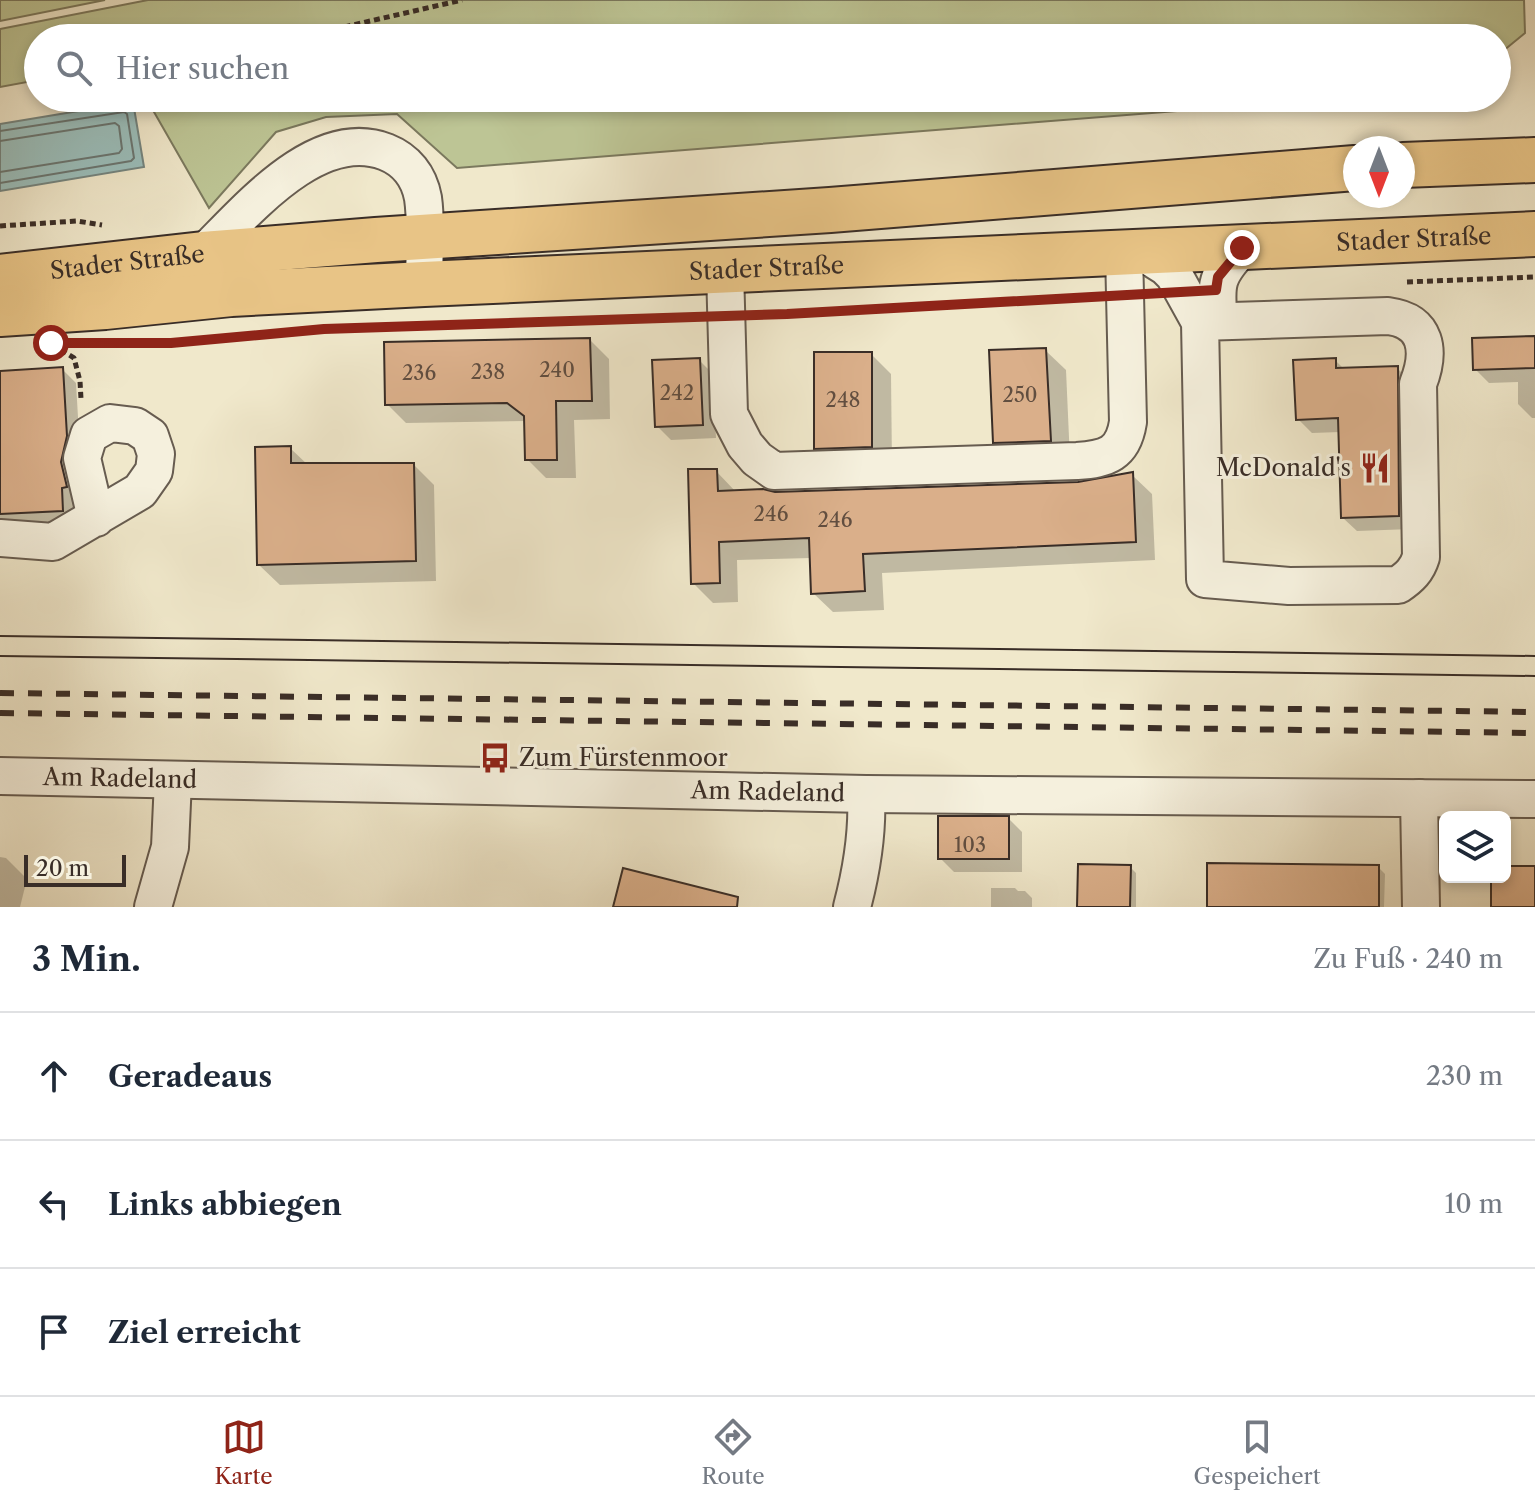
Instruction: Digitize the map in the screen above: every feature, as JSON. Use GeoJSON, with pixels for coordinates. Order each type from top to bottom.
{"type":"FeatureCollection","features":[{"type":"Feature","properties":{"kind":"main road"},"geometry":{"type":"LineString","coordinates":[[1415,165],[1535,160]]}},
{"type":"Feature","properties":{"kind":"main road","name":"Stader Straße"},"geometry":{"type":"LineString","coordinates":[[0,277],[203,254],[424,236],[830,210],[1343,169]]}},
{"type":"Feature","properties":{"kind":"main road","name":"Stader Straße"},"geometry":{"type":"LineString","coordinates":[[0,314],[231,294],[1535,234]]}},
{"type":"Feature","properties":{"kind":"street"},"geometry":{"type":"LineString","coordinates":[[203,254],[285,176],[310,159],[329,151],[378,149],[395,155],[411,167],[423,196],[424,284]]}},
{"type":"Feature","properties":{"kind":"street"},"geometry":{"type":"LineString","coordinates":[[1210,321],[1388,316],[1411,323],[1418,331],[1426,361],[1418,384],[1421,557],[1414,573],[1407,579],[1398,585],[1289,586],[1205,579],[1210,321],[1218,277],[1242,248]]}},
{"type":"Feature","properties":{"kind":"street"},"geometry":{"type":"LineString","coordinates":[[725,270],[729,414],[745,445],[757,459],[774,471],[1102,459],[1120,445],[1128,422],[1133,252],[1166,267],[1210,321]]}},
{"type":"Feature","properties":{"kind":"street"},"geometry":{"type":"LineString","coordinates":[[0,538],[53,542],[96,518],[140,491],[154,471],[156,454],[150,436],[135,426],[110,423],[89,435],[82,458],[96,518]]}},
{"type":"Feature","properties":{"kind":"street","name":"Am Radeland"},"geometry":{"type":"LineString","coordinates":[[0,776],[866,794],[1535,799]]}},
{"type":"Feature","properties":{"kind":"street"},"geometry":{"type":"LineString","coordinates":[[153,907],[170,847],[173,780]]}},
{"type":"Feature","properties":{"kind":"street"},"geometry":{"type":"LineString","coordinates":[[852,907],[862,871],[866,840],[866,794]]}},
{"type":"Feature","properties":{"kind":"street"},"geometry":{"type":"LineString","coordinates":[[1419,798],[1421,907]]}},
{"type":"Feature","properties":{"kind":"path"},"geometry":{"type":"LineString","coordinates":[[357,24],[462,0]]}},
{"type":"Feature","properties":{"kind":"path"},"geometry":{"type":"LineString","coordinates":[[1401,283],[1535,277]]}},
{"type":"Feature","properties":{"kind":"path"},"geometry":{"type":"LineString","coordinates":[[463,325],[726,316],[1064,297]]}},
{"type":"Feature","properties":{"kind":"path"},"geometry":{"type":"LineString","coordinates":[[156,343],[278,333]]}},
{"type":"Feature","properties":{"kind":"path"},"geometry":{"type":"LineString","coordinates":[[66,343],[51,343],[74,358],[80,381],[82,412],[99,429]]}},
{"type":"Feature","properties":{"kind":"green space"},"geometry":{"type":"Polygon","coordinates":[[[0,0],[105,0],[0,21],[0,0]]]}},
{"type":"Feature","properties":{"kind":"green space"},"geometry":{"type":"Polygon","coordinates":[[[148,0],[1524,0],[1525,33],[1511,44],[1511,24],[26,24],[148,0]]]}},
{"type":"Feature","properties":{"kind":"green space"},"geometry":{"type":"Polygon","coordinates":[[[24,24],[24,83],[0,87],[0,29],[24,24]]]}},
{"type":"Feature","properties":{"kind":"green space"},"geometry":{"type":"Polygon","coordinates":[[[154,112],[1163,112],[457,168],[397,114],[326,117],[276,132],[209,208],[154,112]]]}},
{"type":"Feature","properties":{"kind":"water"},"geometry":{"type":"Polygon","coordinates":[[[73,112],[135,112],[144,167],[0,191],[0,124],[73,112]]]}},
{"type":"Feature","properties":{"kind":"building"},"geometry":{"type":"Polygon","coordinates":[[[1535,336],[1535,368],[1473,370],[1472,338],[1535,336]]]}},
{"type":"Feature","properties":{"kind":"building"},"geometry":{"type":"Polygon","coordinates":[[[590,338],[592,401],[556,401],[557,460],[525,460],[524,416],[507,403],[385,405],[384,342],[590,338]]]}},
{"type":"Feature","properties":{"kind":"building"},"geometry":{"type":"Polygon","coordinates":[[[1046,348],[1051,441],[993,443],[989,350],[1046,348]]]}},
{"type":"Feature","properties":{"kind":"building"},"geometry":{"type":"Polygon","coordinates":[[[814,352],[872,352],[872,447],[814,449],[814,352]]]}},
{"type":"Feature","properties":{"kind":"building"},"geometry":{"type":"Polygon","coordinates":[[[700,358],[703,425],[655,427],[652,360],[700,358]]]}},
{"type":"Feature","properties":{"kind":"building","name":"McDonald's"},"geometry":{"type":"Polygon","coordinates":[[[1336,358],[1336,368],[1398,366],[1399,516],[1341,518],[1338,418],[1296,420],[1293,360],[1336,358]]]}},
{"type":"Feature","properties":{"kind":"building"},"geometry":{"type":"Polygon","coordinates":[[[63,367],[67,436],[61,462],[67,487],[62,488],[63,511],[0,514],[0,371],[63,367]]]}},
{"type":"Feature","properties":{"kind":"building"},"geometry":{"type":"Polygon","coordinates":[[[291,446],[291,463],[414,463],[416,561],[257,565],[255,447],[291,446]]]}},
{"type":"Feature","properties":{"kind":"building"},"geometry":{"type":"Polygon","coordinates":[[[688,469],[717,469],[718,491],[763,489],[775,492],[1078,482],[1133,472],[1136,542],[863,554],[865,591],[811,594],[809,538],[719,542],[720,583],[691,584],[688,469]]]}},
{"type":"Feature","properties":{"kind":"building"},"geometry":{"type":"Polygon","coordinates":[[[938,816],[1009,816],[1009,859],[938,859],[938,816]]]}},
{"type":"Feature","properties":{"kind":"building"},"geometry":{"type":"Polygon","coordinates":[[[1207,863],[1379,865],[1379,907],[1207,907],[1207,863]]]}},
{"type":"Feature","properties":{"kind":"building"},"geometry":{"type":"Polygon","coordinates":[[[1078,864],[1131,865],[1130,907],[1077,907],[1078,864]]]}},
{"type":"Feature","properties":{"kind":"building"},"geometry":{"type":"Polygon","coordinates":[[[1511,866],[1535,866],[1535,907],[1491,907],[1491,883],[1511,883],[1511,866]]]}},
{"type":"Feature","properties":{"kind":"building"},"geometry":{"type":"Polygon","coordinates":[[[623,868],[738,897],[737,907],[613,907],[623,868]]]}},
{"type":"Feature","properties":{"kind":"tram line"},"geometry":{"type":"LineString","coordinates":[[0,636],[1535,656]]}},
{"type":"Feature","properties":{"kind":"tram line"},"geometry":{"type":"LineString","coordinates":[[0,656],[1535,676]]}},
{"type":"Feature","properties":{"kind":"railway"},"geometry":{"type":"LineString","coordinates":[[0,693],[1535,712]]}},
{"type":"Feature","properties":{"kind":"railway"},"geometry":{"type":"LineString","coordinates":[[0,713],[1535,733]]}},
{"type":"Feature","properties":{"kind":"place","name":"McDonald's"},"geometry":{"type":"Point","coordinates":[1375,468]}},
{"type":"Feature","properties":{"kind":"place","name":"Zum Fürstenmoor"},"geometry":{"type":"Point","coordinates":[495,758]}},
{"type":"Feature","properties":{"kind":"route"},"geometry":{"type":"LineString","coordinates":[[51,343],[171,343],[324,329],[787,314],[1216,290],[1218,277],[1242,248]]}}]}
